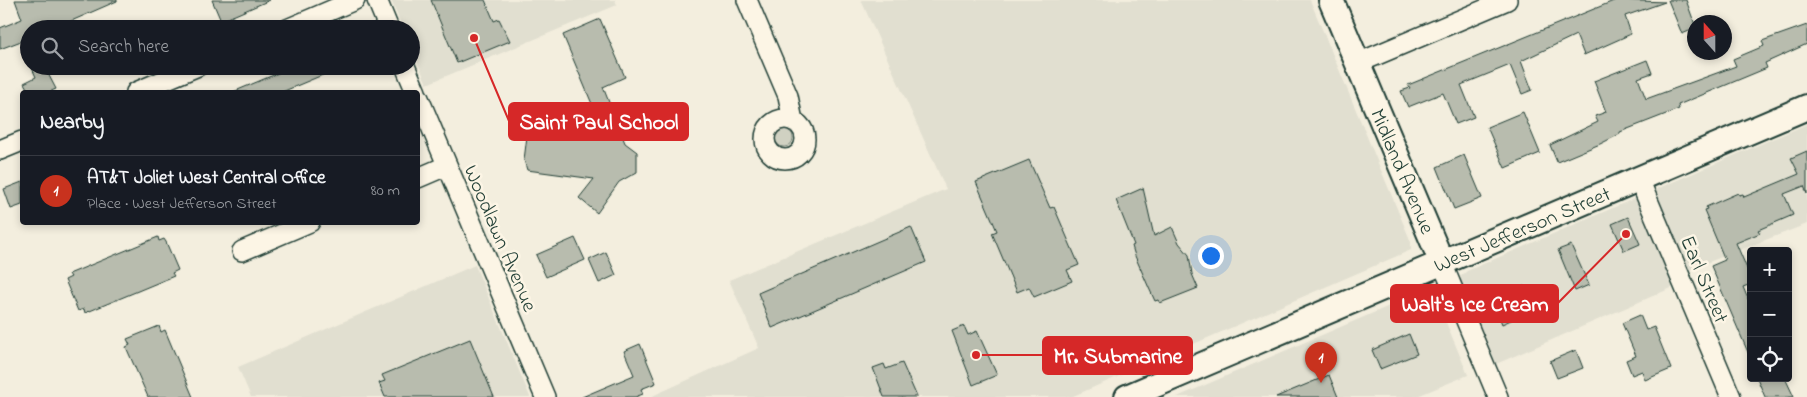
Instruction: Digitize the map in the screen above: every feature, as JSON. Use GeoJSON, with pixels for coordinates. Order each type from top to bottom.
{"type":"FeatureCollection","features":[{"type":"Feature","properties":{"kind":"main road","name":"Midland Avenue"},"geometry":{"type":"LineString","coordinates":[[1331,0],[1442,263]]}},
{"type":"Feature","properties":{"kind":"main road","name":"West Jefferson Street"},"geometry":{"type":"LineString","coordinates":[[1127,397],[1807,107]]}},
{"type":"Feature","properties":{"kind":"street"},"geometry":{"type":"LineString","coordinates":[[308,20],[355,0]]}},
{"type":"Feature","properties":{"kind":"street"},"geometry":{"type":"LineString","coordinates":[[377,0],[385,20]]}},
{"type":"Feature","properties":{"kind":"street"},"geometry":{"type":"LineString","coordinates":[[747,0],[788,96],[793,121]]}},
{"type":"Feature","properties":{"kind":"street"},"geometry":{"type":"LineString","coordinates":[[1358,63],[1507,0]]}},
{"type":"Feature","properties":{"kind":"street"},"geometry":{"type":"LineString","coordinates":[[141,90],[177,75]]}},
{"type":"Feature","properties":{"kind":"street"},"geometry":{"type":"LineString","coordinates":[[409,75],[415,90]]}},
{"type":"Feature","properties":{"kind":"street","name":"Woodlawn Avenue"},"geometry":{"type":"LineString","coordinates":[[420,101],[544,397]]}},
{"type":"Feature","properties":{"kind":"street"},"geometry":{"type":"LineString","coordinates":[[0,150],[20,141]]}},
{"type":"Feature","properties":{"kind":"street"},"geometry":{"type":"LineString","coordinates":[[420,177],[446,166]]}},
{"type":"Feature","properties":{"kind":"street","name":"Earl Street"},"geometry":{"type":"LineString","coordinates":[[1639,179],[1731,397]]}},
{"type":"Feature","properties":{"kind":"street"},"geometry":{"type":"LineString","coordinates":[[242,251],[303,225]]}},
{"type":"Feature","properties":{"kind":"street","name":"Midland Avenue"},"geometry":{"type":"LineString","coordinates":[[1442,263],[1498,397]]}},
{"type":"Feature","properties":{"kind":"shaded area"},"geometry":{"type":"Polygon","coordinates":[[[391,0],[615,0],[617,5],[427,84],[420,68],[420,20],[399,20],[391,0]]]}},
{"type":"Feature","properties":{"kind":"shaded area"},"geometry":{"type":"Polygon","coordinates":[[[861,0],[1310,0],[1411,242],[1411,250],[1071,397],[650,397],[759,348],[729,280],[946,189],[861,0]]]}},
{"type":"Feature","properties":{"kind":"shaded area"},"geometry":{"type":"Polygon","coordinates":[[[1807,124],[1807,224],[1688,270],[1692,279],[1496,364],[1460,283],[1461,276],[1467,271],[1807,124]]]}},
{"type":"Feature","properties":{"kind":"shaded area"},"geometry":{"type":"Polygon","coordinates":[[[780,129],[788,129],[793,134],[791,145],[780,147],[775,142],[775,134],[780,129]]]}},
{"type":"Feature","properties":{"kind":"shaded area"},"geometry":{"type":"Polygon","coordinates":[[[475,265],[530,397],[251,397],[238,367],[475,265]]]}},
{"type":"Feature","properties":{"kind":"shaded area"},"geometry":{"type":"Polygon","coordinates":[[[1422,292],[1430,292],[1435,296],[1468,375],[1415,397],[1177,397],[1422,292]]]}},
{"type":"Feature","properties":{"kind":"building"},"geometry":{"type":"Polygon","coordinates":[[[15,0],[117,0],[74,20],[20,20],[20,41],[0,49],[0,28],[22,19],[15,0]]]}},
{"type":"Feature","properties":{"kind":"building"},"geometry":{"type":"Polygon","coordinates":[[[212,0],[270,0],[223,20],[221,20],[212,0]]]}},
{"type":"Feature","properties":{"kind":"building"},"geometry":{"type":"Polygon","coordinates":[[[431,0],[485,0],[494,21],[499,19],[510,41],[457,63],[431,0]]]}},
{"type":"Feature","properties":{"kind":"building"},"geometry":{"type":"Polygon","coordinates":[[[1616,0],[1665,2],[1625,16],[1631,34],[1584,55],[1576,35],[1521,61],[1532,90],[1522,94],[1510,65],[1461,85],[1474,117],[1456,124],[1443,93],[1408,107],[1401,91],[1410,88],[1408,85],[1616,0]]]}},
{"type":"Feature","properties":{"kind":"building"},"geometry":{"type":"Polygon","coordinates":[[[1668,0],[1686,0],[1691,15],[1687,15],[1687,32],[1682,34],[1668,0]]]}},
{"type":"Feature","properties":{"kind":"building"},"geometry":{"type":"Polygon","coordinates":[[[600,19],[625,77],[603,87],[625,143],[637,152],[637,172],[619,182],[597,213],[579,198],[594,179],[527,170],[524,160],[527,136],[532,131],[597,138],[589,113],[595,111],[563,35],[600,19]]]}},
{"type":"Feature","properties":{"kind":"building"},"geometry":{"type":"Polygon","coordinates":[[[1807,25],[1807,44],[1765,63],[1767,68],[1678,105],[1679,109],[1620,132],[1620,134],[1600,144],[1557,162],[1550,145],[1598,122],[1595,116],[1606,112],[1594,81],[1647,60],[1652,73],[1638,78],[1646,99],[1736,66],[1733,59],[1764,46],[1762,41],[1807,25]]]}},
{"type":"Feature","properties":{"kind":"building"},"geometry":{"type":"Polygon","coordinates":[[[35,75],[49,75],[56,89],[28,90],[24,83],[36,77],[35,75]]]}},
{"type":"Feature","properties":{"kind":"building"},"geometry":{"type":"Polygon","coordinates":[[[274,75],[323,75],[287,90],[238,90],[274,75]]]}},
{"type":"Feature","properties":{"kind":"building"},"geometry":{"type":"Polygon","coordinates":[[[1523,112],[1540,153],[1505,168],[1487,127],[1523,112]]]}},
{"type":"Feature","properties":{"kind":"building"},"geometry":{"type":"Polygon","coordinates":[[[1807,151],[1807,194],[1804,186],[1784,194],[1793,215],[1758,230],[1760,233],[1736,243],[1747,269],[1747,286],[1743,287],[1747,296],[1747,350],[1711,266],[1725,260],[1704,210],[1707,209],[1706,207],[1738,193],[1739,195],[1743,194],[1744,197],[1799,174],[1791,158],[1807,151]]]}},
{"type":"Feature","properties":{"kind":"building"},"geometry":{"type":"Polygon","coordinates":[[[1464,155],[1482,198],[1454,209],[1437,167],[1464,155]]]}},
{"type":"Feature","properties":{"kind":"building"},"geometry":{"type":"Polygon","coordinates":[[[1029,160],[1050,208],[1054,207],[1079,265],[1067,270],[1072,281],[1034,297],[1029,287],[1017,292],[992,233],[997,231],[976,182],[1029,160]]]}},
{"type":"Feature","properties":{"kind":"building"},"geometry":{"type":"Polygon","coordinates":[[[20,183],[20,206],[11,209],[4,189],[20,183]]]}},
{"type":"Feature","properties":{"kind":"building"},"geometry":{"type":"Polygon","coordinates":[[[1143,188],[1154,236],[1172,227],[1179,243],[1189,255],[1192,274],[1198,288],[1160,303],[1158,300],[1155,301],[1135,256],[1132,246],[1134,245],[1116,200],[1143,188]]]}},
{"type":"Feature","properties":{"kind":"building"},"geometry":{"type":"Polygon","coordinates":[[[1628,217],[1640,244],[1624,251],[1612,224],[1628,217]]]}},
{"type":"Feature","properties":{"kind":"building"},"geometry":{"type":"Polygon","coordinates":[[[911,227],[926,262],[772,328],[758,293],[911,227]]]}},
{"type":"Feature","properties":{"kind":"building"},"geometry":{"type":"Polygon","coordinates":[[[158,237],[159,241],[164,239],[166,242],[178,270],[172,273],[174,276],[85,313],[84,309],[78,311],[65,280],[71,277],[69,274],[158,237]]]}},
{"type":"Feature","properties":{"kind":"building"},"geometry":{"type":"Polygon","coordinates":[[[575,238],[585,260],[546,277],[536,255],[575,238]]]}},
{"type":"Feature","properties":{"kind":"building"},"geometry":{"type":"Polygon","coordinates":[[[1571,245],[1589,285],[1575,291],[1558,250],[1571,245]]]}},
{"type":"Feature","properties":{"kind":"building"},"geometry":{"type":"Polygon","coordinates":[[[606,252],[616,275],[599,283],[589,260],[606,252]]]}},
{"type":"Feature","properties":{"kind":"building"},"geometry":{"type":"Polygon","coordinates":[[[1524,286],[1530,299],[1524,302],[1529,312],[1502,324],[1492,299],[1524,286]]]}},
{"type":"Feature","properties":{"kind":"building"},"geometry":{"type":"Polygon","coordinates":[[[1640,315],[1646,330],[1654,327],[1671,369],[1645,380],[1642,371],[1632,375],[1626,360],[1636,356],[1622,323],[1640,315]]]}},
{"type":"Feature","properties":{"kind":"building"},"geometry":{"type":"Polygon","coordinates":[[[159,326],[161,332],[165,330],[193,397],[148,397],[126,347],[130,345],[127,339],[159,326]]]}},
{"type":"Feature","properties":{"kind":"building"},"geometry":{"type":"Polygon","coordinates":[[[964,326],[968,335],[977,331],[997,375],[973,385],[952,331],[964,326]]]}},
{"type":"Feature","properties":{"kind":"building"},"geometry":{"type":"Polygon","coordinates":[[[1409,334],[1417,354],[1380,369],[1372,350],[1409,334]]]}},
{"type":"Feature","properties":{"kind":"building"},"geometry":{"type":"Polygon","coordinates":[[[470,339],[494,397],[385,397],[379,383],[385,381],[382,375],[470,339]]]}},
{"type":"Feature","properties":{"kind":"building"},"geometry":{"type":"Polygon","coordinates":[[[640,344],[656,383],[641,389],[643,394],[635,397],[582,397],[634,375],[624,351],[640,344]]]}},
{"type":"Feature","properties":{"kind":"building"},"geometry":{"type":"Polygon","coordinates":[[[1576,350],[1583,368],[1557,378],[1550,361],[1576,350]]]}},
{"type":"Feature","properties":{"kind":"building"},"geometry":{"type":"Polygon","coordinates":[[[902,363],[917,397],[884,397],[873,368],[884,364],[886,369],[902,363]]]}},
{"type":"Feature","properties":{"kind":"building"},"geometry":{"type":"Polygon","coordinates":[[[1329,375],[1338,397],[1276,397],[1329,375]]]}},
{"type":"Feature","properties":{"kind":"building"},"geometry":{"type":"Polygon","coordinates":[[[1759,382],[1787,382],[1794,397],[1765,397],[1759,382]]]}},
{"type":"Feature","properties":{"kind":"place","name":"Saint Paul School"},"geometry":{"type":"Point","coordinates":[474,38]}},
{"type":"Feature","properties":{"kind":"place","name":"Walt's Ice Cream"},"geometry":{"type":"Point","coordinates":[1626,234]}},
{"type":"Feature","properties":{"kind":"place","name":"Mr. Submarine"},"geometry":{"type":"Point","coordinates":[976,355]}},
{"type":"Feature","properties":{"kind":"place","name":"AT&T Joliet West Central Office"},"geometry":{"type":"Point","coordinates":[1321,383]}}]}
